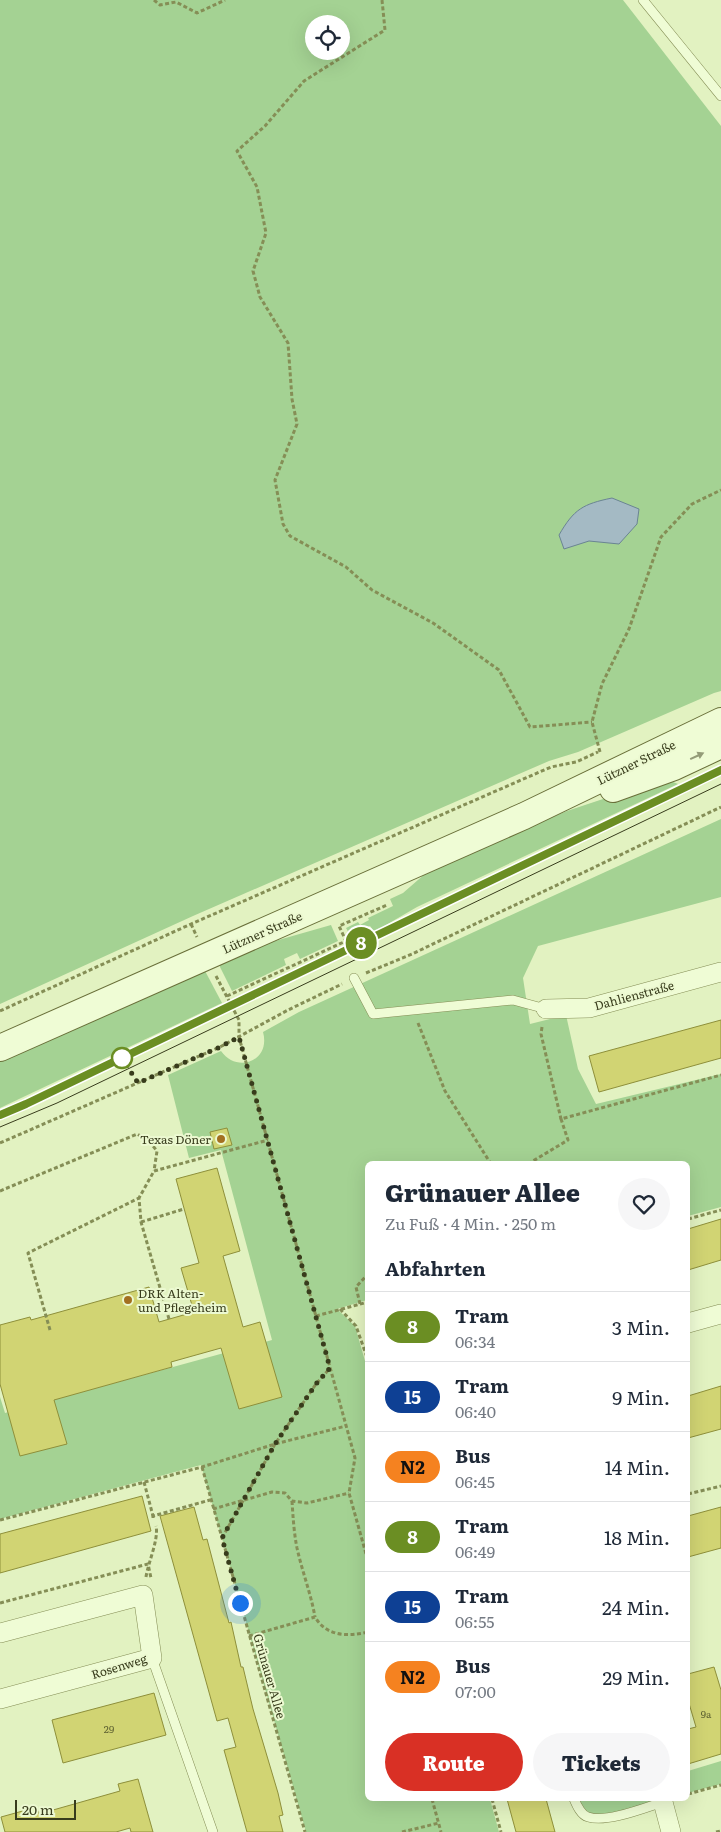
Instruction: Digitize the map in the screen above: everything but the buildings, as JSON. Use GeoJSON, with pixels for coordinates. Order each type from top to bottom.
{"type":"FeatureCollection","features":[{"type":"Feature","properties":{"kind":"main road","name":"Lützner Straße"},"geometry":{"type":"LineString","coordinates":[[0,1048],[524,816],[721,721]]}},
{"type":"Feature","properties":{"kind":"main road","name":"Lützner Straße"},"geometry":{"type":"LineString","coordinates":[[524,816],[608,791],[674,767],[721,745]]}},
{"type":"Feature","properties":{"kind":"street","name":"Dahlienstraße"},"geometry":{"type":"LineString","coordinates":[[546,1009],[589,1008],[721,972]]}},
{"type":"Feature","properties":{"kind":"street"},"geometry":{"type":"LineString","coordinates":[[690,1322],[721,1314]]}},
{"type":"Feature","properties":{"kind":"street"},"geometry":{"type":"LineString","coordinates":[[0,1633],[143,1595]]}},
{"type":"Feature","properties":{"kind":"street","name":"Rosenweg"},"geometry":{"type":"LineString","coordinates":[[0,1699],[152,1658],[143,1595]]}},
{"type":"Feature","properties":{"kind":"street"},"geometry":{"type":"LineString","coordinates":[[663,1802],[671,1832]]}},
{"type":"Feature","properties":{"kind":"lane"},"geometry":{"type":"LineString","coordinates":[[643,0],[721,96]]}},
{"type":"Feature","properties":{"kind":"lane"},"geometry":{"type":"LineString","coordinates":[[354,978],[373,1014],[513,1000],[546,1009]]}},
{"type":"Feature","properties":{"kind":"lane"},"geometry":{"type":"LineString","coordinates":[[152,1658],[213,1832]]}},
{"type":"Feature","properties":{"kind":"lane"},"geometry":{"type":"LineString","coordinates":[[575,1801],[578,1808],[587,1817],[601,1818],[663,1802]]}},
{"type":"Feature","properties":{"kind":"path"},"geometry":{"type":"LineString","coordinates":[[154,0],[160,5],[176,2],[197,13],[225,0]]}},
{"type":"Feature","properties":{"kind":"path"},"geometry":{"type":"LineString","coordinates":[[382,0],[386,30],[304,81],[265,126],[237,152],[257,187],[266,233],[252,271],[260,297],[288,343],[292,399],[297,424],[275,480],[283,524],[290,536],[346,567],[372,590],[433,623],[499,670],[530,727],[592,722]]}},
{"type":"Feature","properties":{"kind":"path"},"geometry":{"type":"LineString","coordinates":[[600,752],[592,722],[602,684],[629,629],[661,537],[692,504],[721,490]]}},
{"type":"Feature","properties":{"kind":"path"},"geometry":{"type":"LineString","coordinates":[[0,1011],[191,924],[551,767],[576,762],[608,748]]}},
{"type":"Feature","properties":{"kind":"path"},"geometry":{"type":"LineString","coordinates":[[0,1143],[205,1054],[354,978],[412,954],[721,808]]}},
{"type":"Feature","properties":{"kind":"path"},"geometry":{"type":"LineString","coordinates":[[227,996],[346,941],[339,926],[387,905]]}},
{"type":"Feature","properties":{"kind":"path"},"geometry":{"type":"LineString","coordinates":[[207,956],[239,1020],[239,1037],[354,1458],[349,1493],[365,1550]]}},
{"type":"Feature","properties":{"kind":"path"},"geometry":{"type":"LineString","coordinates":[[533,1161],[568,1140],[541,1034],[546,1009]]}},
{"type":"Feature","properties":{"kind":"path"},"geometry":{"type":"LineString","coordinates":[[413,1010],[445,1091],[490,1161]]}},
{"type":"Feature","properties":{"kind":"path"},"geometry":{"type":"LineString","coordinates":[[561,1118],[721,1075]]}},
{"type":"Feature","properties":{"kind":"path"},"geometry":{"type":"LineString","coordinates":[[0,1191],[136,1134],[149,1141],[157,1151],[154,1171],[139,1198],[141,1222],[169,1319]]}},
{"type":"Feature","properties":{"kind":"path"},"geometry":{"type":"LineString","coordinates":[[154,1171],[268,1140]]}},
{"type":"Feature","properties":{"kind":"path"},"geometry":{"type":"LineString","coordinates":[[50,1330],[28,1253],[139,1198]]}},
{"type":"Feature","properties":{"kind":"path"},"geometry":{"type":"LineString","coordinates":[[141,1222],[184,1209]]}},
{"type":"Feature","properties":{"kind":"path"},"geometry":{"type":"LineString","coordinates":[[690,1218],[721,1210]]}},
{"type":"Feature","properties":{"kind":"path"},"geometry":{"type":"LineString","coordinates":[[360,1304],[356,1287],[365,1277]]}},
{"type":"Feature","properties":{"kind":"path"},"geometry":{"type":"LineString","coordinates":[[316,1316],[365,1303]]}},
{"type":"Feature","properties":{"kind":"path"},"geometry":{"type":"LineString","coordinates":[[340,1310],[356,1326],[365,1352]]}},
{"type":"Feature","properties":{"kind":"path"},"geometry":{"type":"LineString","coordinates":[[222,1538],[275,1444],[316,1384],[330,1368]]}},
{"type":"Feature","properties":{"kind":"path"},"geometry":{"type":"LineString","coordinates":[[0,1520],[202,1467],[275,1444],[346,1426]]}},
{"type":"Feature","properties":{"kind":"path","name":"Grünauer Allee"},"geometry":{"type":"LineString","coordinates":[[202,1467],[305,1832]]}},
{"type":"Feature","properties":{"kind":"path"},"geometry":{"type":"LineString","coordinates":[[144,1482],[153,1517],[210,1500]]}},
{"type":"Feature","properties":{"kind":"path"},"geometry":{"type":"LineString","coordinates":[[690,1494],[721,1486]]}},
{"type":"Feature","properties":{"kind":"path"},"geometry":{"type":"LineString","coordinates":[[213,1509],[243,1502],[272,1492],[285,1493],[292,1501],[293,1526],[298,1550],[315,1617],[320,1626],[329,1632],[342,1635],[365,1632]]}},
{"type":"Feature","properties":{"kind":"path"},"geometry":{"type":"LineString","coordinates":[[292,1501],[307,1503],[349,1493]]}},
{"type":"Feature","properties":{"kind":"path"},"geometry":{"type":"LineString","coordinates":[[143,1595],[148,1564],[158,1532],[156,1526]]}},
{"type":"Feature","properties":{"kind":"path"},"geometry":{"type":"LineString","coordinates":[[249,1636],[315,1617]]}},
{"type":"Feature","properties":{"kind":"path"},"geometry":{"type":"LineString","coordinates":[[690,1793],[721,1785]]}},
{"type":"Feature","properties":{"kind":"path"},"geometry":{"type":"LineString","coordinates":[[433,1801],[441,1832]]}},
{"type":"Feature","properties":{"kind":"path"},"geometry":{"type":"LineString","coordinates":[[493,1801],[501,1832]]}},
{"type":"Feature","properties":{"kind":"path"},"geometry":{"type":"LineString","coordinates":[[402,1832],[439,1823]]}},
{"type":"Feature","properties":{"kind":"path"},"geometry":{"type":"LineString","coordinates":[[716,1832],[721,1830]]}},
{"type":"Feature","properties":{"kind":"green space"},"geometry":{"type":"Polygon","coordinates":[[[0,0],[623,0],[721,126],[721,691],[578,752],[549,761],[193,916],[0,1004],[0,0]]]}},
{"type":"Feature","properties":{"kind":"green space"},"geometry":{"type":"Polygon","coordinates":[[[673,782],[678,784],[417,907],[374,932],[370,926],[350,935],[346,928],[358,922],[360,925],[369,920],[368,918],[393,906],[390,899],[403,893],[426,873],[511,834],[567,811],[603,799],[639,792],[673,782]]]}},
{"type":"Feature","properties":{"kind":"green space"},"geometry":{"type":"Polygon","coordinates":[[[721,819],[721,897],[538,946],[523,978],[530,1024],[566,1015],[578,1069],[596,1104],[721,1074],[721,1207],[690,1215],[690,1161],[365,1161],[365,1301],[337,1309],[355,1326],[365,1361],[365,1801],[491,1801],[499,1832],[306,1832],[201,1465],[0,1519],[0,1397],[5,1413],[272,1340],[221,1150],[189,1158],[168,1075],[221,1051],[235,1062],[251,1061],[262,1050],[264,1042],[263,1032],[299,1012],[721,819]]]}},
{"type":"Feature","properties":{"kind":"green space"},"geometry":{"type":"Polygon","coordinates":[[[331,925],[338,941],[300,959],[297,953],[284,959],[286,965],[232,991],[220,967],[220,962],[261,945],[331,925]]]}},
{"type":"Feature","properties":{"kind":"green space"},"geometry":{"type":"Polygon","coordinates":[[[204,969],[222,1003],[0,1108],[0,1061],[204,969]]]}},
{"type":"Feature","properties":{"kind":"green space"},"geometry":{"type":"Polygon","coordinates":[[[721,1761],[721,1784],[690,1792],[690,1770],[721,1761]]]}},
{"type":"Feature","properties":{"kind":"green space"},"geometry":{"type":"Polygon","coordinates":[[[579,1801],[659,1801],[584,1821],[579,1801]]]}},
{"type":"Feature","properties":{"kind":"water"},"geometry":{"type":"Polygon","coordinates":[[[612,498],[639,509],[637,524],[619,544],[589,541],[564,549],[559,535],[575,513],[586,505],[612,498]]]}},
{"type":"Feature","properties":{"kind":"tram line"},"geometry":{"type":"LineString","coordinates":[[0,1115],[721,770]]}},
{"type":"Feature","properties":{"kind":"tram line","name":"8"},"geometry":{"type":"LineString","coordinates":[[0,1115],[721,770]]}},
{"type":"Feature","properties":{"kind":"tram line"},"geometry":{"type":"LineString","coordinates":[[0,1127],[57,1103],[721,784]]}},
{"type":"Feature","properties":{"kind":"place","name":"Texas Döner"},"geometry":{"type":"Point","coordinates":[221,1139]}},
{"type":"Feature","properties":{"kind":"place","name":"DRK Alten- und Pflegeheim"},"geometry":{"type":"Point","coordinates":[128,1300]}},
{"type":"Feature","properties":{"kind":"route"},"geometry":{"type":"LineString","coordinates":[[122,1058],[138,1083],[239,1037],[330,1368],[316,1384],[275,1444],[222,1538],[240,1603]]}}]}
